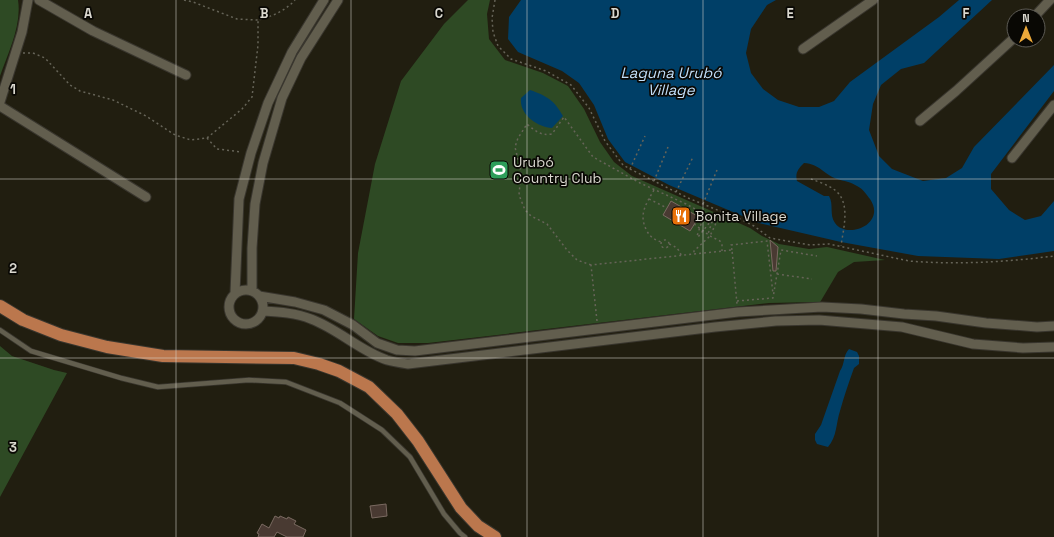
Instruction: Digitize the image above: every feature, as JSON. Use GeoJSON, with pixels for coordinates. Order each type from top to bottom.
{"type":"FeatureCollection","features":[{"type":"Feature","properties":{"kind":"main road"},"geometry":{"type":"LineString","coordinates":[[0,306],[23,320],[61,335],[107,347],[163,356],[294,358],[339,371],[369,387],[397,414],[418,441],[460,508],[478,526],[495,537]]}},
{"type":"Feature","properties":{"kind":"street"},"geometry":{"type":"LineString","coordinates":[[0,102],[22,32],[28,0]]}},
{"type":"Feature","properties":{"kind":"street"},"geometry":{"type":"LineString","coordinates":[[39,0],[93,32],[186,75]]}},
{"type":"Feature","properties":{"kind":"street"},"geometry":{"type":"LineString","coordinates":[[235,293],[239,199],[251,156],[268,103],[292,52],[324,0]]}},
{"type":"Feature","properties":{"kind":"street"},"geometry":{"type":"LineString","coordinates":[[338,0],[298,65],[282,98],[263,163],[255,204],[252,248],[256,293],[262,301],[263,311],[256,321],[245,324],[239,323],[230,315],[228,309],[231,297],[241,290],[256,293],[295,302],[324,310],[353,326],[377,343],[397,350],[415,352],[714,315],[822,307],[936,316],[986,323],[1037,327],[1054,326]]}},
{"type":"Feature","properties":{"kind":"street"},"geometry":{"type":"LineString","coordinates":[[803,49],[873,0]]}},
{"type":"Feature","properties":{"kind":"street"},"geometry":{"type":"LineString","coordinates":[[1042,8],[1050,0],[1054,8]]}},
{"type":"Feature","properties":{"kind":"street"},"geometry":{"type":"LineString","coordinates":[[920,121],[956,91],[1006,45]]}},
{"type":"Feature","properties":{"kind":"street"},"geometry":{"type":"LineString","coordinates":[[1012,158],[1054,105]]}},
{"type":"Feature","properties":{"kind":"street"},"geometry":{"type":"LineString","coordinates":[[0,106],[146,197]]}},
{"type":"Feature","properties":{"kind":"street"},"geometry":{"type":"LineString","coordinates":[[251,156],[263,163]]}},
{"type":"Feature","properties":{"kind":"street"},"geometry":{"type":"LineString","coordinates":[[263,311],[289,314],[312,319],[336,331],[367,351],[387,360],[408,364],[776,321],[819,320],[902,327],[973,344],[1023,348],[1054,348]]}},
{"type":"Feature","properties":{"kind":"street"},"geometry":{"type":"LineString","coordinates":[[714,315],[715,327]]}},
{"type":"Feature","properties":{"kind":"street"},"geometry":{"type":"LineString","coordinates":[[394,361],[397,350]]}},
{"type":"Feature","properties":{"kind":"lane"},"geometry":{"type":"LineString","coordinates":[[0,330],[31,351],[99,372],[158,386],[249,380],[286,382],[340,403],[382,430],[410,457],[444,514],[465,537]]}},
{"type":"Feature","properties":{"kind":"path"},"geometry":{"type":"LineString","coordinates":[[184,0],[237,19],[258,20],[275,15],[295,0]]}},
{"type":"Feature","properties":{"kind":"path"},"geometry":{"type":"LineString","coordinates":[[495,0],[492,18],[493,32],[498,46],[511,59],[546,71],[572,85],[589,108],[605,141],[623,165],[676,192],[742,220],[754,226],[770,238],[810,245],[829,244],[909,261],[921,262],[1017,261],[1054,256]]}},
{"type":"Feature","properties":{"kind":"path"},"geometry":{"type":"LineString","coordinates":[[15,53],[33,53],[45,58],[70,85],[80,92],[113,100],[146,116],[175,135],[191,140],[207,138],[242,108],[252,97],[258,45],[258,20]]}},
{"type":"Feature","properties":{"kind":"path"},"geometry":{"type":"LineString","coordinates":[[694,254],[694,250],[709,235],[717,221],[686,204],[640,183],[593,157],[564,117],[552,134],[546,135],[536,132],[527,124],[518,138],[515,147],[521,172],[519,195],[526,210],[531,216],[547,224],[567,250],[577,260],[591,265],[732,250]]}},
{"type":"Feature","properties":{"kind":"path"},"geometry":{"type":"LineString","coordinates":[[630,169],[645,136]]}},
{"type":"Feature","properties":{"kind":"path"},"geometry":{"type":"LineString","coordinates":[[207,138],[217,149],[251,156]]}},
{"type":"Feature","properties":{"kind":"path"},"geometry":{"type":"LineString","coordinates":[[654,181],[668,147]]}},
{"type":"Feature","properties":{"kind":"path"},"geometry":{"type":"LineString","coordinates":[[676,192],[693,157]]}},
{"type":"Feature","properties":{"kind":"path"},"geometry":{"type":"LineString","coordinates":[[703,204],[717,170]]}},
{"type":"Feature","properties":{"kind":"path"},"geometry":{"type":"LineString","coordinates":[[811,179],[827,185],[836,191],[841,197],[845,214],[841,246]]}},
{"type":"Feature","properties":{"kind":"path"},"geometry":{"type":"LineString","coordinates":[[654,190],[644,212],[642,220],[644,226],[648,234],[661,242],[666,240],[669,244],[677,248],[681,255]]}},
{"type":"Feature","properties":{"kind":"path"},"geometry":{"type":"LineString","coordinates":[[649,199],[667,208]]}},
{"type":"Feature","properties":{"kind":"path"},"geometry":{"type":"LineString","coordinates":[[709,235],[712,222],[710,222],[704,231],[698,237],[699,227],[704,218],[695,223],[699,227],[704,231],[709,235],[720,241],[722,244],[722,251]]}},
{"type":"Feature","properties":{"kind":"path"},"geometry":{"type":"LineString","coordinates":[[733,313],[737,307],[737,301],[731,245],[767,241],[774,296]]}},
{"type":"Feature","properties":{"kind":"path"},"geometry":{"type":"LineString","coordinates":[[661,242],[663,248],[667,247],[669,244]]}},
{"type":"Feature","properties":{"kind":"path"},"geometry":{"type":"LineString","coordinates":[[774,296],[781,250],[817,256]]}},
{"type":"Feature","properties":{"kind":"path"},"geometry":{"type":"LineString","coordinates":[[591,265],[597,329]]}},
{"type":"Feature","properties":{"kind":"path"},"geometry":{"type":"LineString","coordinates":[[777,274],[812,279]]}},
{"type":"Feature","properties":{"kind":"path"},"geometry":{"type":"LineString","coordinates":[[737,301],[773,298],[774,296]]}},
{"type":"Feature","properties":{"kind":"green space"},"geometry":{"type":"Polygon","coordinates":[[[0,0],[18,0],[19,10],[14,39],[0,76],[0,0]]]}},
{"type":"Feature","properties":{"kind":"green space","name":"Urubó Country Club"},"geometry":{"type":"Polygon","coordinates":[[[468,0],[490,0],[487,14],[489,39],[505,60],[543,73],[568,86],[584,109],[600,142],[614,162],[632,176],[750,228],[762,236],[779,244],[809,249],[827,247],[885,260],[854,262],[838,272],[819,304],[815,302],[769,303],[428,343],[398,343],[378,336],[354,319],[358,253],[375,164],[401,81],[444,24],[468,0]]]}},
{"type":"Feature","properties":{"kind":"green space"},"geometry":{"type":"Polygon","coordinates":[[[0,346],[12,356],[67,373],[0,497],[0,346]]]}},
{"type":"Feature","properties":{"kind":"water","name":"Laguna Urubó Village"},"geometry":{"type":"Polygon","coordinates":[[[521,0],[776,0],[767,5],[751,29],[746,53],[751,73],[763,89],[778,100],[799,107],[819,107],[834,101],[850,82],[939,17],[959,0],[992,0],[924,63],[901,69],[881,85],[873,104],[869,130],[879,156],[892,169],[923,181],[946,178],[962,168],[974,147],[1054,65],[1054,91],[991,174],[991,189],[1009,210],[1025,220],[1041,216],[1054,201],[1054,251],[999,259],[918,256],[841,242],[759,223],[669,185],[625,162],[608,139],[594,105],[579,83],[562,71],[518,52],[508,39],[509,17],[521,0]],[[804,163],[799,169],[796,176],[797,181],[824,196],[829,196],[832,217],[835,223],[841,228],[848,230],[863,227],[870,222],[873,216],[874,208],[870,199],[863,190],[852,184],[832,177],[818,167],[804,163]]]}},
{"type":"Feature","properties":{"kind":"water"},"geometry":{"type":"Polygon","coordinates":[[[530,90],[550,99],[563,116],[552,128],[536,123],[526,115],[523,110],[521,98],[530,90]]]}},
{"type":"Feature","properties":{"kind":"water"},"geometry":{"type":"Polygon","coordinates":[[[849,349],[857,352],[859,356],[859,364],[854,368],[852,373],[835,434],[831,443],[828,447],[817,444],[815,434],[821,425],[849,349]]]}},
{"type":"Feature","properties":{"kind":"building","name":"Bonita Village"},"geometry":{"type":"Polygon","coordinates":[[[671,201],[699,217],[690,231],[663,215],[671,201]]]}},
{"type":"Feature","properties":{"kind":"building"},"geometry":{"type":"Polygon","coordinates":[[[770,240],[778,247],[776,271],[773,271],[770,240]]]}},
{"type":"Feature","properties":{"kind":"building"},"geometry":{"type":"Polygon","coordinates":[[[386,504],[387,516],[372,518],[370,506],[386,504]]]}},
{"type":"Feature","properties":{"kind":"building"},"geometry":{"type":"Polygon","coordinates":[[[275,516],[279,518],[280,516],[287,519],[288,517],[296,521],[294,524],[306,530],[303,537],[287,537],[277,532],[274,537],[258,537],[259,534],[257,533],[262,524],[269,528],[275,516]]]}},
{"type":"Feature","properties":{"kind":"place","name":"Urubó Country Club"},"geometry":{"type":"Point","coordinates":[499,170]}},
{"type":"Feature","properties":{"kind":"place","name":"Bonita Village"},"geometry":{"type":"Point","coordinates":[681,216]}}]}
